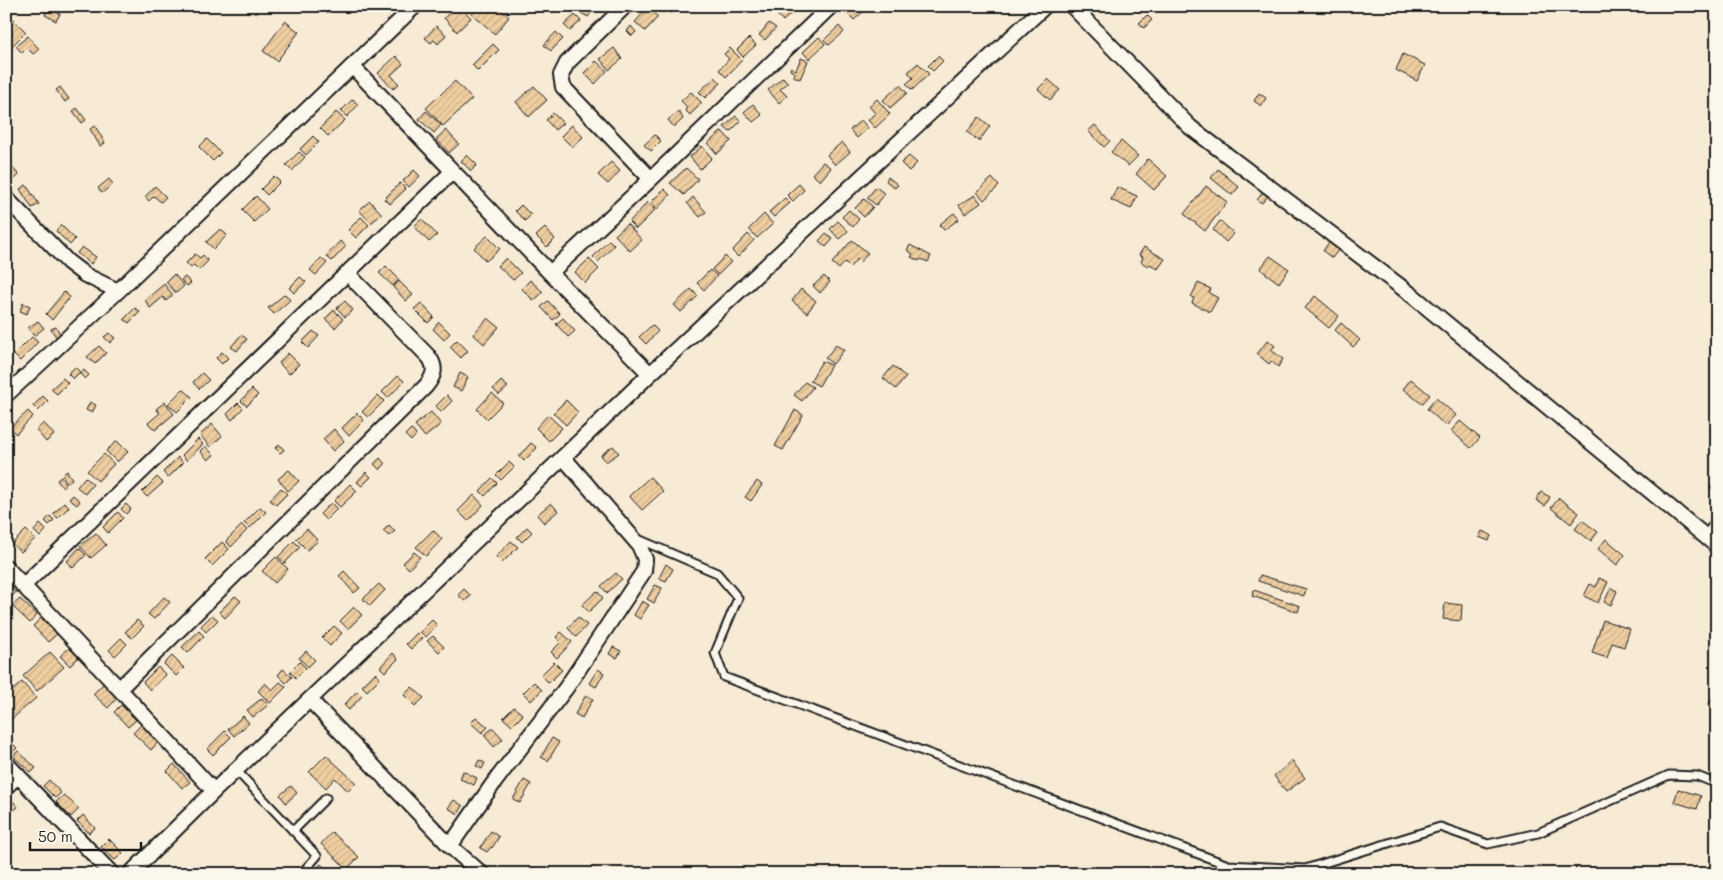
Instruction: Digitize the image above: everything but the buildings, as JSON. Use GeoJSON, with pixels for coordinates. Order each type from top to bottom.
{"type":"FeatureCollection","features":[{"type":"Feature","properties":{"kind":"street"},"geometry":{"type":"LineString","coordinates":[[625,6],[567,63],[561,75],[563,87],[652,179]]}},
{"type":"Feature","properties":{"kind":"street"},"geometry":{"type":"LineString","coordinates":[[550,273],[652,179],[831,6]]}},
{"type":"Feature","properties":{"kind":"street"},"geometry":{"type":"LineString","coordinates":[[130,874],[650,374],[1045,6]]}},
{"type":"Feature","properties":{"kind":"street"},"geometry":{"type":"LineString","coordinates":[[1072,6],[1190,127],[1413,296],[1712,542],[1717,526]]}},
{"type":"Feature","properties":{"kind":"street"},"geometry":{"type":"LineString","coordinates":[[6,395],[353,67],[405,9]]}},
{"type":"Feature","properties":{"kind":"street"},"geometry":{"type":"LineString","coordinates":[[353,67],[452,172],[650,374]]}},
{"type":"Feature","properties":{"kind":"street"},"geometry":{"type":"LineString","coordinates":[[23,586],[452,172]]}},
{"type":"Feature","properties":{"kind":"street"},"geometry":{"type":"LineString","coordinates":[[6,198],[68,262],[85,275],[118,291]]}},
{"type":"Feature","properties":{"kind":"street"},"geometry":{"type":"LineString","coordinates":[[120,688],[432,378],[434,363],[348,274]]}},
{"type":"Feature","properties":{"kind":"street"},"geometry":{"type":"LineString","coordinates":[[450,846],[493,784],[566,688],[644,571],[645,559],[639,545],[563,457]]}},
{"type":"Feature","properties":{"kind":"street"},"geometry":{"type":"LineString","coordinates":[[6,567],[120,688],[214,792]]}},
{"type":"Feature","properties":{"kind":"street"},"geometry":{"type":"LineString","coordinates":[[310,700],[450,846],[482,874]]}},
{"type":"Feature","properties":{"kind":"street"},"geometry":{"type":"LineString","coordinates":[[6,763],[112,874]]}},
{"type":"Feature","properties":{"kind":"street"},"geometry":{"type":"LineString","coordinates":[[6,787],[18,775]]}},
{"type":"Feature","properties":{"kind":"lane"},"geometry":{"type":"LineString","coordinates":[[633,537],[717,573],[738,598],[715,653],[724,677],[1228,865],[1305,870],[1440,827],[1488,844],[1538,833],[1668,775],[1697,776],[1717,784]]}},
{"type":"Feature","properties":{"kind":"lane"},"geometry":{"type":"LineString","coordinates":[[236,770],[318,856],[301,874]]}},
{"type":"Feature","properties":{"kind":"lane"},"geometry":{"type":"LineString","coordinates":[[294,831],[326,798]]}}]}
